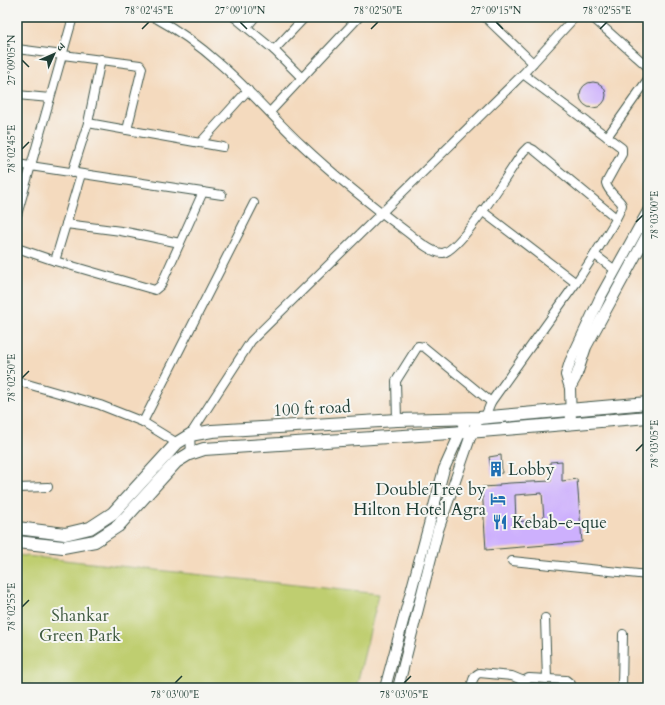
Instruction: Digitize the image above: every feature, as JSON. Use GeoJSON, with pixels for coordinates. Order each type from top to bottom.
{"type":"FeatureCollection","features":[{"type":"Feature","properties":{"kind":"main road","name":"100 ft road"},"geometry":{"type":"LineString","coordinates":[[17,528],[65,534],[90,528],[113,514],[177,443],[190,435],[212,430],[477,417],[648,403]]}},
{"type":"Feature","properties":{"kind":"main road","name":"100 ft road"},"geometry":{"type":"LineString","coordinates":[[17,542],[63,548],[95,541],[118,526],[176,462],[204,449],[472,432],[648,417]]}},
{"type":"Feature","properties":{"kind":"street"},"geometry":{"type":"LineString","coordinates":[[17,215],[73,17]]}},
{"type":"Feature","properties":{"kind":"street"},"geometry":{"type":"LineString","coordinates":[[154,17],[172,26],[197,44],[248,90],[327,168],[382,213],[428,248],[437,253],[449,251],[457,244],[528,147],[534,150],[616,218]]}},
{"type":"Feature","properties":{"kind":"street"},"geometry":{"type":"LineString","coordinates":[[234,17],[274,50],[302,78]]}},
{"type":"Feature","properties":{"kind":"street"},"geometry":{"type":"LineString","coordinates":[[247,27],[256,17]]}},
{"type":"Feature","properties":{"kind":"street"},"geometry":{"type":"LineString","coordinates":[[274,50],[305,17]]}},
{"type":"Feature","properties":{"kind":"street"},"geometry":{"type":"LineString","coordinates":[[270,112],[359,17]]}},
{"type":"Feature","properties":{"kind":"street"},"geometry":{"type":"LineString","coordinates":[[485,17],[533,64]]}},
{"type":"Feature","properties":{"kind":"street"},"geometry":{"type":"LineString","coordinates":[[191,454],[190,435],[251,341],[533,64],[575,17]]}},
{"type":"Feature","properties":{"kind":"street"},"geometry":{"type":"LineString","coordinates":[[592,17],[648,67]]}},
{"type":"Feature","properties":{"kind":"street"},"geometry":{"type":"LineString","coordinates":[[17,49],[140,65],[142,67],[127,130]]}},
{"type":"Feature","properties":{"kind":"street"},"geometry":{"type":"LineString","coordinates":[[72,173],[88,123],[101,59]]}},
{"type":"Feature","properties":{"kind":"street"},"geometry":{"type":"LineString","coordinates":[[385,688],[444,469],[460,432],[491,402],[576,283],[616,218],[621,204],[608,190],[606,183],[622,151],[619,146],[523,74]]}},
{"type":"Feature","properties":{"kind":"street"},"geometry":{"type":"LineString","coordinates":[[607,137],[648,79]]}},
{"type":"Feature","properties":{"kind":"street"},"geometry":{"type":"LineString","coordinates":[[200,143],[248,90]]}},
{"type":"Feature","properties":{"kind":"street"},"geometry":{"type":"LineString","coordinates":[[17,95],[50,98]]}},
{"type":"Feature","properties":{"kind":"street"},"geometry":{"type":"LineString","coordinates":[[88,123],[223,147]]}},
{"type":"Feature","properties":{"kind":"street"},"geometry":{"type":"LineString","coordinates":[[17,164],[222,196]]}},
{"type":"Feature","properties":{"kind":"street"},"geometry":{"type":"LineString","coordinates":[[55,261],[81,174]]}},
{"type":"Feature","properties":{"kind":"street"},"geometry":{"type":"LineString","coordinates":[[17,248],[55,261],[155,290],[161,285],[203,192]]}},
{"type":"Feature","properties":{"kind":"street"},"geometry":{"type":"LineString","coordinates":[[144,422],[254,203]]}},
{"type":"Feature","properties":{"kind":"street"},"geometry":{"type":"LineString","coordinates":[[482,211],[576,283]]}},
{"type":"Feature","properties":{"kind":"street"},"geometry":{"type":"LineString","coordinates":[[571,423],[570,388],[566,375],[570,362],[615,270],[648,211]]}},
{"type":"Feature","properties":{"kind":"street"},"geometry":{"type":"LineString","coordinates":[[66,224],[121,231],[180,243]]}},
{"type":"Feature","properties":{"kind":"street"},"geometry":{"type":"LineString","coordinates":[[570,388],[576,377],[586,347],[648,232]]}},
{"type":"Feature","properties":{"kind":"street"},"geometry":{"type":"LineString","coordinates":[[595,254],[615,270]]}},
{"type":"Feature","properties":{"kind":"street"},"geometry":{"type":"LineString","coordinates":[[396,420],[396,381],[418,346],[424,347],[491,402]]}},
{"type":"Feature","properties":{"kind":"street"},"geometry":{"type":"LineString","coordinates":[[17,381],[100,405],[144,422],[177,443]]}},
{"type":"Feature","properties":{"kind":"street"},"geometry":{"type":"LineString","coordinates":[[398,688],[438,530],[477,417]]}},
{"type":"Feature","properties":{"kind":"street"},"geometry":{"type":"LineString","coordinates":[[17,488],[48,487]]}},
{"type":"Feature","properties":{"kind":"street"},"geometry":{"type":"LineString","coordinates":[[512,561],[648,574]]}},
{"type":"Feature","properties":{"kind":"street"},"geometry":{"type":"LineString","coordinates":[[545,618],[548,679]]}},
{"type":"Feature","properties":{"kind":"street"},"geometry":{"type":"LineString","coordinates":[[622,688],[623,634]]}},
{"type":"Feature","properties":{"kind":"street"},"geometry":{"type":"LineString","coordinates":[[471,688],[473,679],[479,673],[512,676],[522,684],[529,678],[566,680],[571,684],[572,688]]}},
{"type":"Feature","properties":{"kind":"green space","name":"Shankar Green Park"},"geometry":{"type":"Polygon","coordinates":[[[17,555],[379,594],[356,688],[17,688],[17,555]]]}},
{"type":"Feature","properties":{"kind":"green space"},"geometry":{"type":"Polygon","coordinates":[[[530,682],[562,683],[567,688],[525,688],[530,682]]]}},
{"type":"Feature","properties":{"kind":"building"},"geometry":{"type":"Polygon","coordinates":[[[593,82],[602,86],[606,95],[602,104],[593,108],[584,104],[580,95],[584,86],[593,82]]]}},
{"type":"Feature","properties":{"kind":"building","name":"Lobby"},"geometry":{"type":"Polygon","coordinates":[[[501,455],[502,473],[492,475],[489,457],[501,455]]]}},
{"type":"Feature","properties":{"kind":"building","name":"DoubleTree by Hilton Hotel Agra"},"geometry":{"type":"Polygon","coordinates":[[[562,461],[562,481],[577,479],[582,542],[486,550],[482,487],[499,486],[499,484],[510,483],[551,481],[550,462],[562,461]],[[542,493],[515,495],[516,522],[544,519],[542,493]]]}},
{"type":"Feature","properties":{"kind":"place","name":"Lobby"},"geometry":{"type":"Point","coordinates":[496,469]}},
{"type":"Feature","properties":{"kind":"place","name":"DoubleTree by Hilton Hotel Agra"},"geometry":{"type":"Point","coordinates":[498,499]}},
{"type":"Feature","properties":{"kind":"place","name":"Kebab-e-que"},"geometry":{"type":"Point","coordinates":[500,522]}}]}
